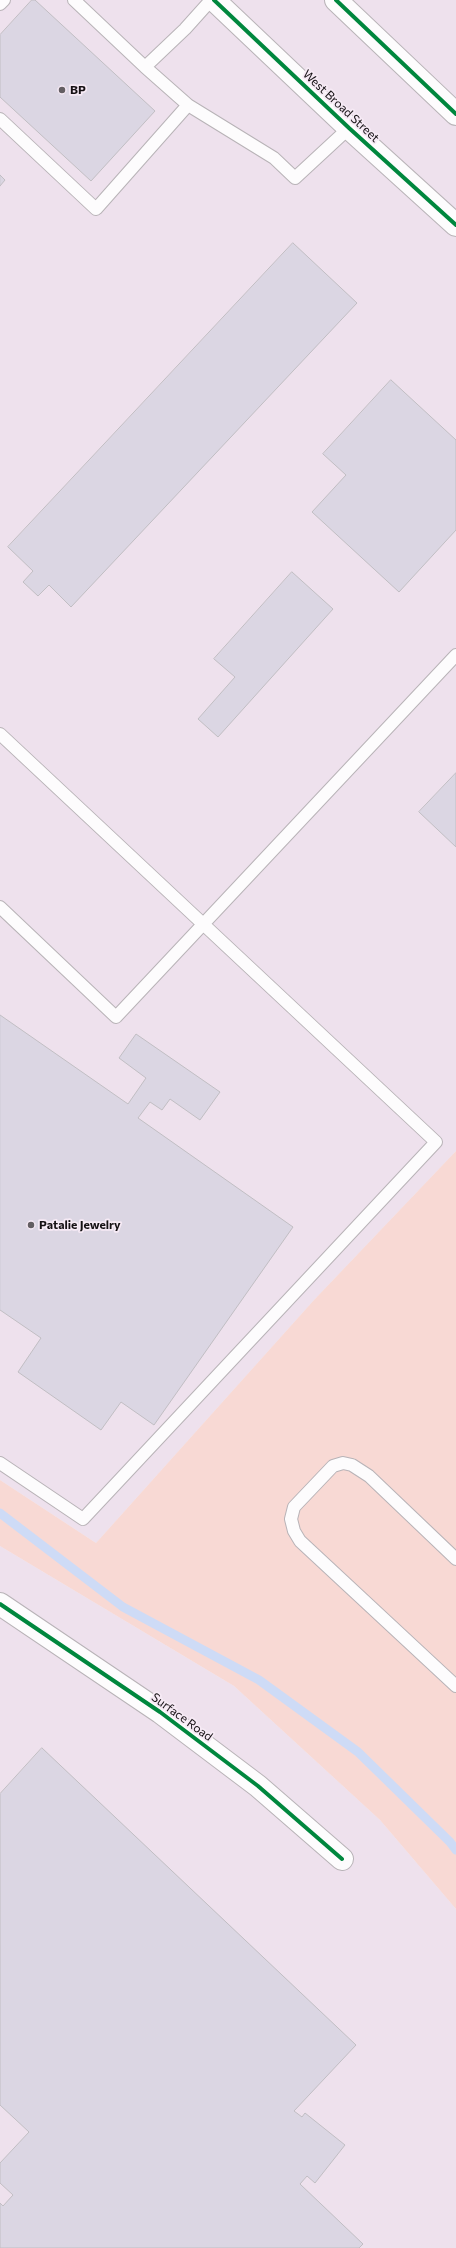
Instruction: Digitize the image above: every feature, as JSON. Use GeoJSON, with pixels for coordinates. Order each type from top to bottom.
{"type":"FeatureCollection","features":[{"type":"Feature","properties":{"kind":"main road","name":"West Broad Street"},"geometry":{"type":"LineString","coordinates":[[214,0],[349,128],[456,225]]}},
{"type":"Feature","properties":{"kind":"main road"},"geometry":{"type":"LineString","coordinates":[[336,0],[456,114]]}},
{"type":"Feature","properties":{"kind":"main road"},"geometry":{"type":"LineString","coordinates":[[408,181],[456,204]]}},
{"type":"Feature","properties":{"kind":"main road","name":"Surface Road"},"geometry":{"type":"LineString","coordinates":[[0,1604],[160,1712],[258,1786],[342,1859]]}},
{"type":"Feature","properties":{"kind":"lane"},"geometry":{"type":"LineString","coordinates":[[0,4],[4,0]]}},
{"type":"Feature","properties":{"kind":"lane"},"geometry":{"type":"LineString","coordinates":[[74,0],[188,105],[274,158],[295,178],[349,128]]}},
{"type":"Feature","properties":{"kind":"lane"},"geometry":{"type":"LineString","coordinates":[[146,67],[186,29],[211,0]]}},
{"type":"Feature","properties":{"kind":"lane"},"geometry":{"type":"LineString","coordinates":[[0,119],[96,209],[188,105]]}},
{"type":"Feature","properties":{"kind":"lane"},"geometry":{"type":"LineString","coordinates":[[0,907],[116,1017],[456,655]]}},
{"type":"Feature","properties":{"kind":"lane"},"geometry":{"type":"LineString","coordinates":[[0,734],[436,1142],[83,1519],[0,1463]]}},
{"type":"Feature","properties":{"kind":"lane"},"geometry":{"type":"LineString","coordinates":[[456,1559],[369,1476],[352,1465],[343,1463],[333,1466],[294,1506],[291,1518],[294,1531],[300,1541],[456,1686]]}},
{"type":"Feature","properties":{"kind":"shaded area"},"geometry":{"type":"Polygon","coordinates":[[[0,0],[456,0],[456,1151],[314,1300],[96,1543],[0,1480],[0,0]]]}},
{"type":"Feature","properties":{"kind":"shaded area"},"geometry":{"type":"Polygon","coordinates":[[[456,1151],[456,1909],[380,1820],[234,1686],[0,1546],[0,1480],[96,1543],[314,1300],[456,1151]]]}},
{"type":"Feature","properties":{"kind":"shaded area"},"geometry":{"type":"Polygon","coordinates":[[[0,1546],[234,1686],[380,1820],[456,1909],[456,2248],[0,2248],[0,1546]]]}},
{"type":"Feature","properties":{"kind":"building"},"geometry":{"type":"Polygon","coordinates":[[[32,0],[35,0],[155,111],[91,181],[0,97],[0,35],[32,0]]]}},
{"type":"Feature","properties":{"kind":"building"},"geometry":{"type":"Polygon","coordinates":[[[0,175],[5,180],[0,186],[0,175]]]}},
{"type":"Feature","properties":{"kind":"building"},"geometry":{"type":"Polygon","coordinates":[[[293,243],[357,303],[71,607],[49,585],[38,596],[23,582],[33,571],[8,547],[293,243]]]}},
{"type":"Feature","properties":{"kind":"building"},"geometry":{"type":"Polygon","coordinates":[[[391,380],[456,440],[456,530],[399,592],[312,512],[346,475],[323,454],[391,380]]]}},
{"type":"Feature","properties":{"kind":"building"},"geometry":{"type":"Polygon","coordinates":[[[292,572],[333,609],[218,737],[198,719],[235,677],[214,659],[292,572]]]}},
{"type":"Feature","properties":{"kind":"building"},"geometry":{"type":"Polygon","coordinates":[[[456,773],[456,847],[419,812],[456,773]]]}},
{"type":"Feature","properties":{"kind":"building"},"geometry":{"type":"Polygon","coordinates":[[[0,1015],[128,1104],[146,1078],[119,1058],[136,1034],[220,1092],[200,1120],[170,1099],[162,1110],[150,1102],[138,1118],[293,1227],[154,1425],[121,1402],[101,1430],[18,1372],[41,1338],[0,1310],[0,1015]]]}},
{"type":"Feature","properties":{"kind":"building"},"geometry":{"type":"Polygon","coordinates":[[[42,1748],[356,2045],[294,2111],[302,2117],[305,2113],[345,2145],[315,2183],[307,2176],[300,2184],[363,2244],[359,2248],[0,2248],[0,2203],[3,2206],[13,2195],[0,2183],[0,2163],[29,2132],[0,2105],[0,1794],[42,1748]]]}},
{"type":"Feature","properties":{"kind":"waterway"},"geometry":{"type":"LineString","coordinates":[[0,1513],[123,1607],[259,1680],[358,1752],[450,1842],[456,1850]]}},
{"type":"Feature","properties":{"kind":"cycle path"},"geometry":{"type":"LineString","coordinates":[[214,0],[349,128],[456,225]]}},
{"type":"Feature","properties":{"kind":"cycle path"},"geometry":{"type":"LineString","coordinates":[[336,0],[456,114]]}},
{"type":"Feature","properties":{"kind":"cycle path"},"geometry":{"type":"LineString","coordinates":[[0,1604],[160,1712],[258,1786],[342,1859]]}},
{"type":"Feature","properties":{"kind":"place","name":"BP"},"geometry":{"type":"Point","coordinates":[62,90]}},
{"type":"Feature","properties":{"kind":"place","name":"Patalie Jewelry"},"geometry":{"type":"Point","coordinates":[31,1225]}}]}
